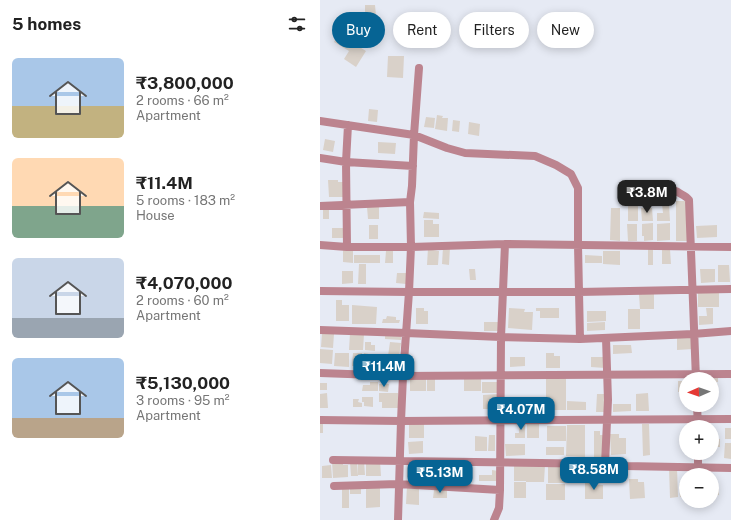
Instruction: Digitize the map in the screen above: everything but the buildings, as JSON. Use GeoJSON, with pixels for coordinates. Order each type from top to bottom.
{"type":"FeatureCollection","features":[{"type":"Feature","properties":{"kind":"street"},"geometry":{"type":"LineString","coordinates":[[398,520],[402,376],[411,247],[410,202],[419,68]]}},
{"type":"Feature","properties":{"kind":"street"},"geometry":{"type":"LineString","coordinates":[[320,121],[414,135],[447,148],[465,153],[534,156],[556,165],[571,174],[578,188],[580,339]]}},
{"type":"Feature","properties":{"kind":"street"},"geometry":{"type":"LineString","coordinates":[[347,247],[346,162],[348,125]]}},
{"type":"Feature","properties":{"kind":"street"},"geometry":{"type":"LineString","coordinates":[[320,158],[346,162],[412,166]]}},
{"type":"Feature","properties":{"kind":"street"},"geometry":{"type":"LineString","coordinates":[[641,192],[657,188],[675,190],[687,197],[690,204],[690,246],[696,372]]}},
{"type":"Feature","properties":{"kind":"street"},"geometry":{"type":"LineString","coordinates":[[320,206],[410,202]]}},
{"type":"Feature","properties":{"kind":"street"},"geometry":{"type":"LineString","coordinates":[[494,520],[499,508],[500,490],[500,421],[505,244]]}},
{"type":"Feature","properties":{"kind":"street"},"geometry":{"type":"LineString","coordinates":[[320,245],[347,247],[411,247],[505,244],[578,244],[731,247]]}},
{"type":"Feature","properties":{"kind":"street"},"geometry":{"type":"LineString","coordinates":[[320,291],[579,292],[731,289]]}},
{"type":"Feature","properties":{"kind":"street"},"geometry":{"type":"LineString","coordinates":[[320,330],[580,339],[731,331]]}},
{"type":"Feature","properties":{"kind":"street"},"geometry":{"type":"LineString","coordinates":[[605,464],[607,420],[606,338]]}},
{"type":"Feature","properties":{"kind":"street"},"geometry":{"type":"LineString","coordinates":[[320,373],[402,376],[607,374],[679,376]]}},
{"type":"Feature","properties":{"kind":"street"},"geometry":{"type":"LineString","coordinates":[[719,375],[731,374]]}},
{"type":"Feature","properties":{"kind":"street"},"geometry":{"type":"LineString","coordinates":[[719,420],[731,419]]}},
{"type":"Feature","properties":{"kind":"street"},"geometry":{"type":"LineString","coordinates":[[320,420],[607,420],[679,422]]}},
{"type":"Feature","properties":{"kind":"street"},"geometry":{"type":"LineString","coordinates":[[333,460],[605,464],[625,466],[731,468]]}},
{"type":"Feature","properties":{"kind":"street"},"geometry":{"type":"LineString","coordinates":[[698,460],[698,467]]}},
{"type":"Feature","properties":{"kind":"street"},"geometry":{"type":"LineString","coordinates":[[334,486],[398,484],[500,490]]}}]}
